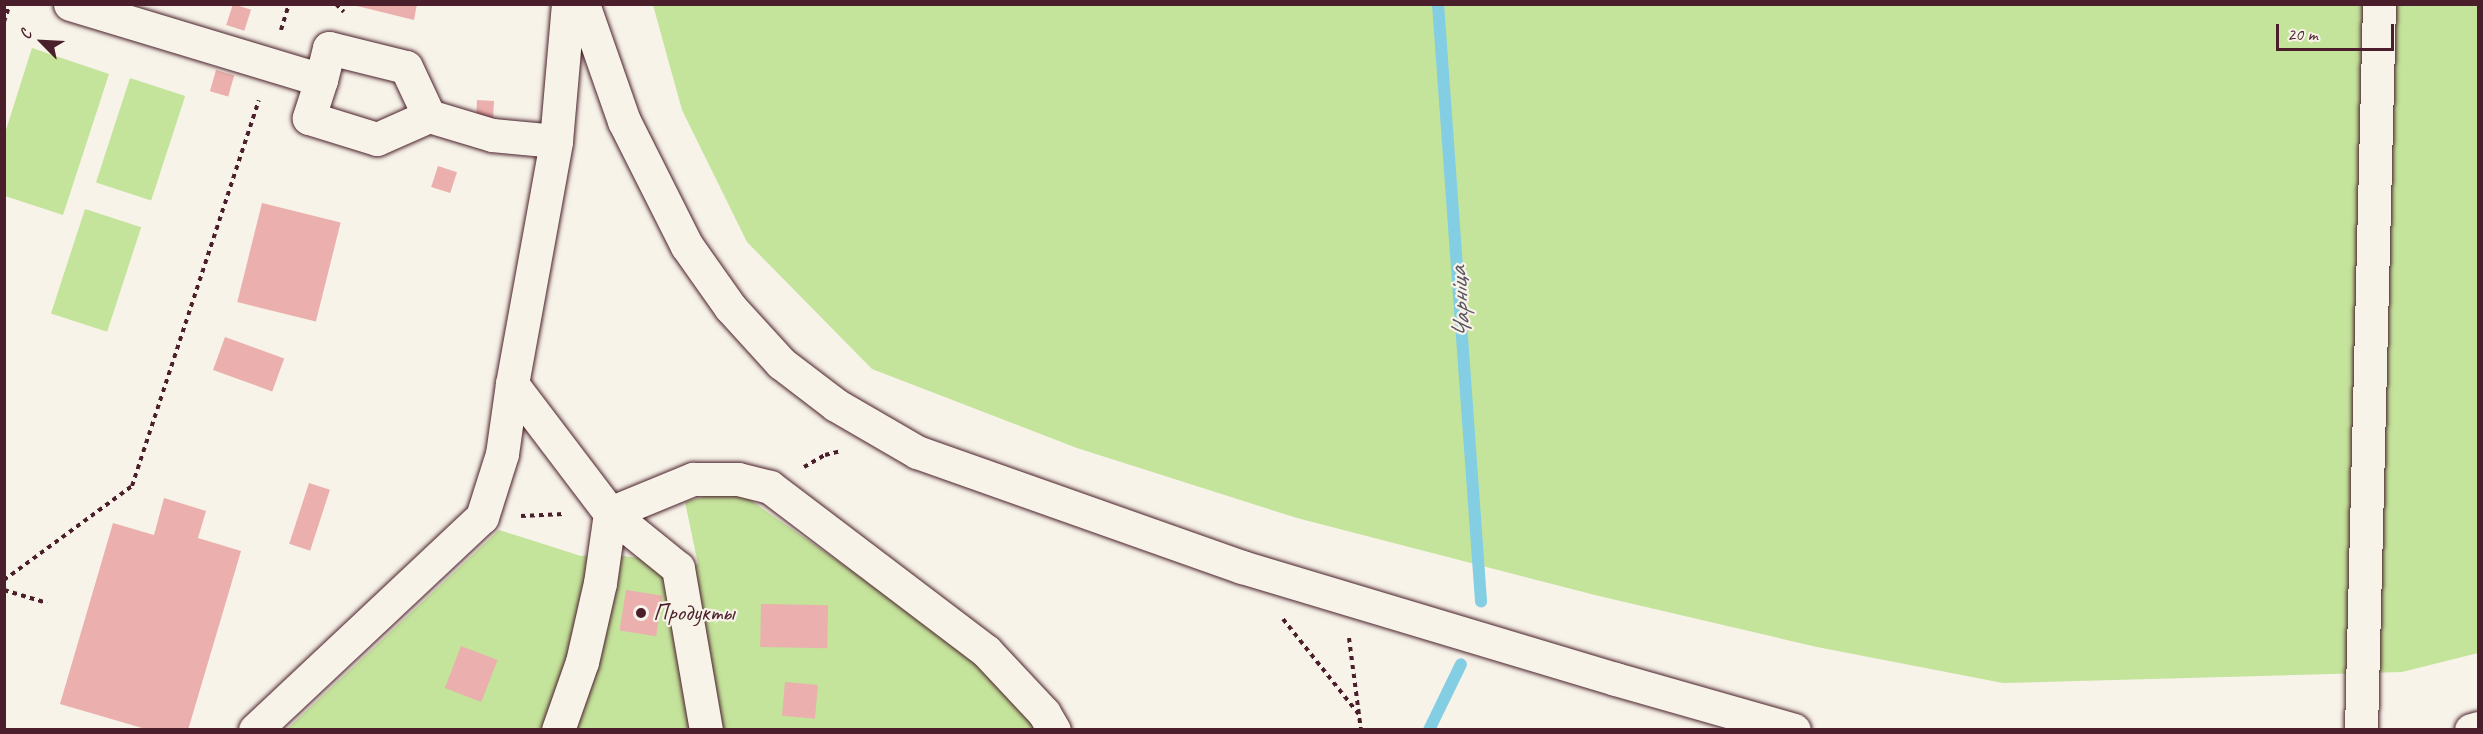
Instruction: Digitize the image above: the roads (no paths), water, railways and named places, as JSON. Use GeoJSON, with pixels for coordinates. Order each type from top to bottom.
{"type":"FeatureCollection","features":[{"type":"Feature","properties":{"kind":"street"},"geometry":{"type":"LineString","coordinates":[[70,4],[321,80]]}},
{"type":"Feature","properties":{"kind":"street"},"geometry":{"type":"LineString","coordinates":[[255,729],[482,517],[502,453],[512,384],[556,141],[568,4]]}},
{"type":"Feature","properties":{"kind":"street"},"geometry":{"type":"LineString","coordinates":[[583,4],[624,121],[687,246],[730,306],[781,363],[836,405],[917,452],[1242,567],[1614,679],[1794,729]]}},
{"type":"Feature","properties":{"kind":"street"},"geometry":{"type":"LineString","coordinates":[[2361,729],[2379,4]]}},
{"type":"Feature","properties":{"kind":"street"},"geometry":{"type":"LineString","coordinates":[[429,116],[406,68],[329,48],[309,118],[377,139],[429,116],[492,135],[556,141]]}},
{"type":"Feature","properties":{"kind":"street"},"geometry":{"type":"LineString","coordinates":[[512,384],[610,513],[678,568],[706,729]]}},
{"type":"Feature","properties":{"kind":"street"},"geometry":{"type":"LineString","coordinates":[[610,513],[693,479],[738,479],[770,487],[986,651],[1044,713],[1054,729]]}},
{"type":"Feature","properties":{"kind":"street"},"geometry":{"type":"LineString","coordinates":[[558,729],[582,662],[610,513]]}},
{"type":"Feature","properties":{"kind":"street"},"geometry":{"type":"LineString","coordinates":[[2472,729],[2478,728]]}},
{"type":"Feature","properties":{"kind":"waterway","name":"Чарніца"},"geometry":{"type":"LineString","coordinates":[[1438,4],[1481,601]]}},
{"type":"Feature","properties":{"kind":"waterway","name":"Чарніца"},"geometry":{"type":"LineString","coordinates":[[1429,730],[1461,664]]}},
{"type":"Feature","properties":{"kind":"place","name":"Продукты"},"geometry":{"type":"Point","coordinates":[641,613]}}]}
